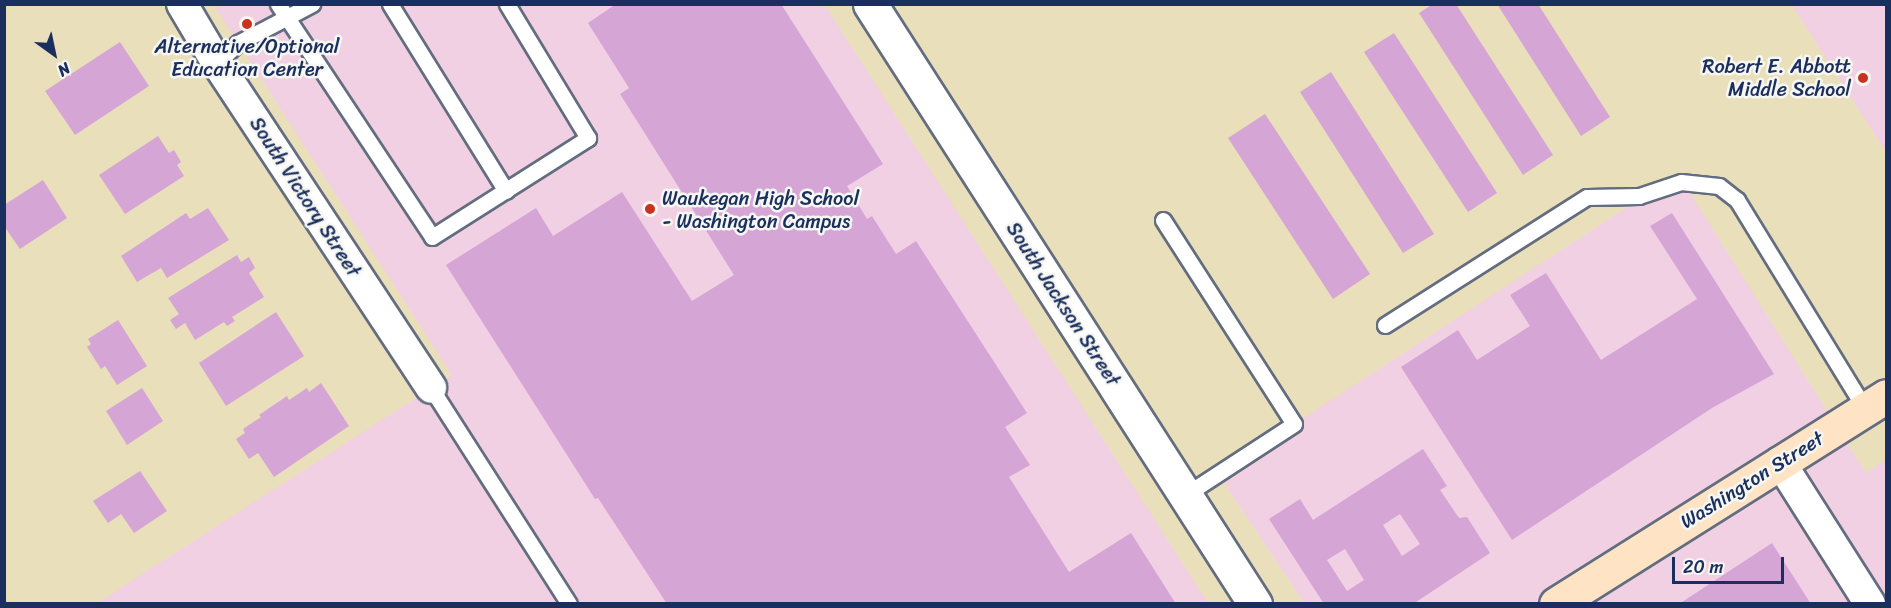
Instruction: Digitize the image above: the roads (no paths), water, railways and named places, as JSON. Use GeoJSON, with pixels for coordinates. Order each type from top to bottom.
{"type":"FeatureCollection","features":[{"type":"Feature","properties":{"kind":"main road","name":"Washington Street"},"geometry":{"type":"LineString","coordinates":[[1556,603],[1876,402]]}},
{"type":"Feature","properties":{"kind":"street","name":"South Victory Street"},"geometry":{"type":"LineString","coordinates":[[182,4],[217,63],[431,388]]}},
{"type":"Feature","properties":{"kind":"street","name":"South Jackson Street"},"geometry":{"type":"LineString","coordinates":[[870,4],[1255,603]]}},
{"type":"Feature","properties":{"kind":"street"},"geometry":{"type":"LineString","coordinates":[[1780,462],[1870,603]]}},
{"type":"Feature","properties":{"kind":"lane"},"geometry":{"type":"LineString","coordinates":[[278,4],[432,237],[588,138],[507,4]]}},
{"type":"Feature","properties":{"kind":"lane"},"geometry":{"type":"LineString","coordinates":[[217,63],[238,43],[312,4]]}},
{"type":"Feature","properties":{"kind":"lane"},"geometry":{"type":"LineString","coordinates":[[390,4],[506,191]]}},
{"type":"Feature","properties":{"kind":"lane"},"geometry":{"type":"LineString","coordinates":[[1385,325],[1587,197],[1639,196],[1681,182],[1719,186],[1737,201],[1876,402]]}},
{"type":"Feature","properties":{"kind":"lane"},"geometry":{"type":"LineString","coordinates":[[1163,220],[1294,424],[1185,495]]}},
{"type":"Feature","properties":{"kind":"lane"},"geometry":{"type":"LineString","coordinates":[[431,388],[569,603]]}},
{"type":"Feature","properties":{"kind":"place","name":"Alternative/Optional Education Center"},"geometry":{"type":"Point","coordinates":[247,24]}},
{"type":"Feature","properties":{"kind":"place","name":"Robert E. Abbott Middle School"},"geometry":{"type":"Point","coordinates":[1863,78]}},
{"type":"Feature","properties":{"kind":"place","name":"Waukegan High School - Washington Campus"},"geometry":{"type":"Point","coordinates":[650,209]}}]}
